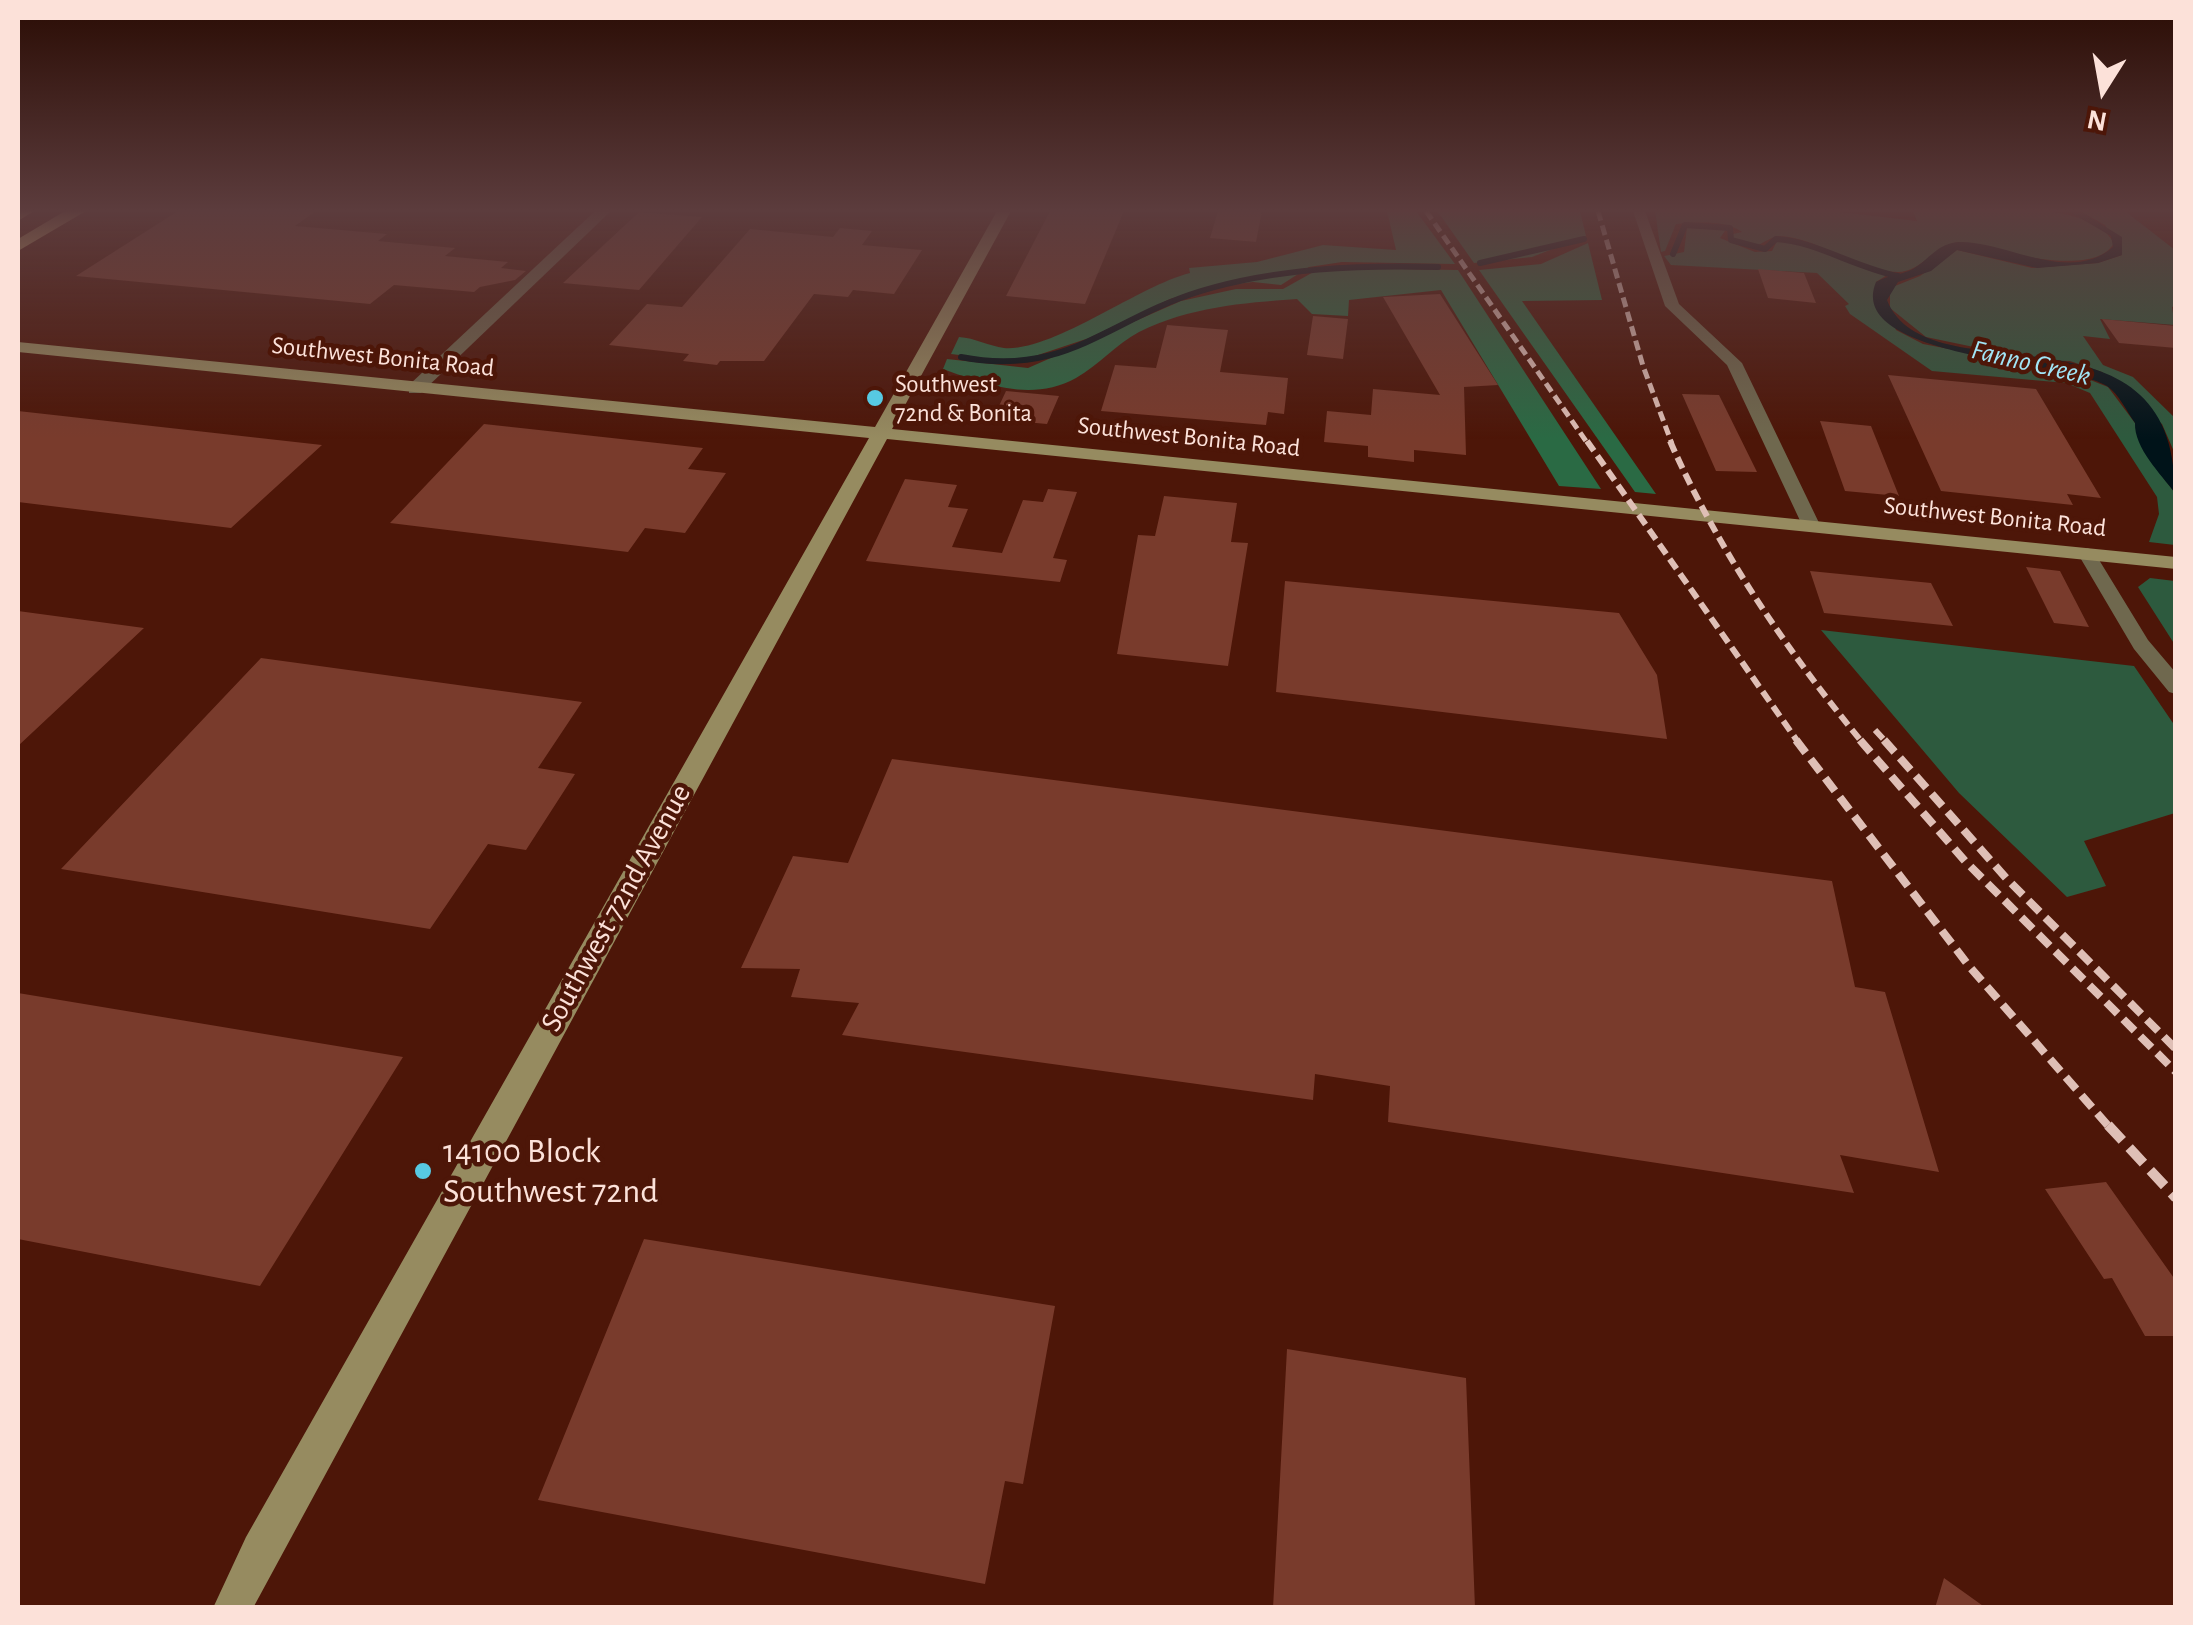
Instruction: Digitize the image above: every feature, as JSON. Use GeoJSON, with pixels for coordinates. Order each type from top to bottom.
{"type":"FeatureCollection","features":[{"type":"Feature","properties":{"kind":"main road","name":"Southwest 72nd Avenue"},"geometry":{"type":"LineString","coordinates":[[232,1608],[260,1550],[962,287]]}},
{"type":"Feature","properties":{"kind":"main road","name":"Southwest Bonita Road"},"geometry":{"type":"LineString","coordinates":[[18,347],[2168,562]]}},
{"type":"Feature","properties":{"kind":"street"},"geometry":{"type":"LineString","coordinates":[[415,389],[523,287]]}},
{"type":"Feature","properties":{"kind":"street"},"geometry":{"type":"LineString","coordinates":[[1665,287],[1672,306],[1734,363],[1812,527]]}},
{"type":"Feature","properties":{"kind":"street"},"geometry":{"type":"LineString","coordinates":[[2087,554],[2142,644],[2176,687]]}},
{"type":"Feature","properties":{"kind":"green space"},"geometry":{"type":"Polygon","coordinates":[[[1155,287],[1213,287],[1170,299],[1089,338],[1017,362],[951,354],[959,337],[1004,348],[1046,340],[1155,287]]]}},
{"type":"Feature","properties":{"kind":"green space"},"geometry":{"type":"Polygon","coordinates":[[[1469,287],[1601,489],[1559,486],[1441,290],[1349,300],[1348,316],[1312,314],[1297,299],[1197,312],[1139,332],[1076,378],[1043,389],[992,385],[943,369],[947,359],[1028,368],[1181,301],[1236,289],[1469,287]]]}},
{"type":"Feature","properties":{"kind":"green space"},"geometry":{"type":"Polygon","coordinates":[[[1491,287],[1599,287],[1602,300],[1522,301],[1656,494],[1635,492],[1491,287]]]}},
{"type":"Feature","properties":{"kind":"green space"},"geometry":{"type":"Polygon","coordinates":[[[1831,287],[1878,287],[1896,330],[1923,344],[2070,372],[2108,387],[2135,423],[2152,463],[2175,493],[2175,545],[2149,542],[2159,514],[2157,497],[2090,393],[2066,383],[1932,371],[1850,314],[1845,306],[1849,304],[1831,287]]]}},
{"type":"Feature","properties":{"kind":"green space"},"geometry":{"type":"Polygon","coordinates":[[[2175,287],[2175,325],[2100,319],[2110,339],[2083,336],[2103,365],[2133,377],[2175,418],[2175,454],[2162,424],[2102,372],[2070,361],[2036,360],[1926,337],[1890,308],[1890,288],[2175,287]]]}},
{"type":"Feature","properties":{"kind":"green space"},"geometry":{"type":"Polygon","coordinates":[[[2150,578],[2175,581],[2175,645],[2138,587],[2150,578]]]}},
{"type":"Feature","properties":{"kind":"green space"},"geometry":{"type":"Polygon","coordinates":[[[1821,630],[2134,666],[2175,726],[2175,813],[2084,841],[2106,886],[2067,897],[1959,793],[1821,630]]]}},
{"type":"Feature","properties":{"kind":"water","name":"Fanno Creek"},"geometry":{"type":"Polygon","coordinates":[[[1876,287],[1895,287],[1887,300],[1911,329],[1949,344],[2095,369],[2136,391],[2165,430],[2175,493],[2144,451],[2135,423],[2107,386],[1925,342],[1893,327],[1875,308],[1876,287]]]}},
{"type":"Feature","properties":{"kind":"building"},"geometry":{"type":"Polygon","coordinates":[[[190,287],[392,287],[370,304],[190,287]]]}},
{"type":"Feature","properties":{"kind":"building"},"geometry":{"type":"Polygon","coordinates":[[[415,287],[481,287],[474,292],[415,287]]]}},
{"type":"Feature","properties":{"kind":"building"},"geometry":{"type":"Polygon","coordinates":[[[700,287],[899,287],[894,294],[853,290],[848,297],[814,294],[764,361],[720,361],[717,365],[683,361],[689,354],[609,345],[647,304],[682,307],[700,287]]]}},
{"type":"Feature","properties":{"kind":"building"},"geometry":{"type":"Polygon","coordinates":[[[1011,287],[1092,287],[1085,304],[1006,296],[1011,287]]]}},
{"type":"Feature","properties":{"kind":"building"},"geometry":{"type":"Polygon","coordinates":[[[1764,287],[1810,287],[1816,303],[1768,298],[1764,287]]]}},
{"type":"Feature","properties":{"kind":"building"},"geometry":{"type":"Polygon","coordinates":[[[1440,294],[1498,385],[1464,387],[1466,455],[1414,450],[1414,462],[1368,457],[1368,446],[1324,442],[1327,411],[1371,415],[1373,389],[1440,395],[1383,297],[1440,294]]]}},
{"type":"Feature","properties":{"kind":"building"},"geometry":{"type":"Polygon","coordinates":[[[1313,316],[1348,319],[1343,359],[1307,355],[1313,316]]]}},
{"type":"Feature","properties":{"kind":"building"},"geometry":{"type":"Polygon","coordinates":[[[2102,319],[2176,326],[2176,348],[2119,343],[2102,319]]]}},
{"type":"Feature","properties":{"kind":"building"},"geometry":{"type":"Polygon","coordinates":[[[1167,325],[1228,330],[1220,372],[1288,378],[1284,414],[1268,412],[1266,425],[1101,411],[1115,365],[1156,368],[1167,325]]]}},
{"type":"Feature","properties":{"kind":"building"},"geometry":{"type":"Polygon","coordinates":[[[1888,375],[2036,389],[2101,498],[2067,494],[2073,505],[1941,491],[1888,375]]]}},
{"type":"Feature","properties":{"kind":"building"},"geometry":{"type":"Polygon","coordinates":[[[1006,391],[1059,396],[1047,424],[993,419],[1006,391]]]}},
{"type":"Feature","properties":{"kind":"building"},"geometry":{"type":"Polygon","coordinates":[[[1682,394],[1719,395],[1757,472],[1716,471],[1682,394]]]}},
{"type":"Feature","properties":{"kind":"building"},"geometry":{"type":"Polygon","coordinates":[[[18,411],[322,445],[231,528],[18,502],[18,411]]]}},
{"type":"Feature","properties":{"kind":"building"},"geometry":{"type":"Polygon","coordinates":[[[1820,421],[1871,426],[1899,496],[1845,491],[1820,421]]]}},
{"type":"Feature","properties":{"kind":"building"},"geometry":{"type":"Polygon","coordinates":[[[484,424],[703,448],[688,469],[726,473],[685,533],[645,528],[628,552],[390,523],[484,424]]]}},
{"type":"Feature","properties":{"kind":"building"},"geometry":{"type":"Polygon","coordinates":[[[905,479],[957,485],[948,507],[968,509],[952,547],[1002,553],[1023,500],[1043,502],[1048,489],[1077,492],[1053,558],[1067,560],[1060,582],[866,561],[905,479]]]}},
{"type":"Feature","properties":{"kind":"building"},"geometry":{"type":"Polygon","coordinates":[[[1164,496],[1237,503],[1231,542],[1248,543],[1228,666],[1117,654],[1138,535],[1155,536],[1164,496]]]}},
{"type":"Feature","properties":{"kind":"building"},"geometry":{"type":"Polygon","coordinates":[[[2026,567],[2060,571],[2089,627],[2054,623],[2026,567]]]}},
{"type":"Feature","properties":{"kind":"building"},"geometry":{"type":"Polygon","coordinates":[[[1810,571],[1931,583],[1953,626],[1824,613],[1810,571]]]}},
{"type":"Feature","properties":{"kind":"building"},"geometry":{"type":"Polygon","coordinates":[[[1285,581],[1619,613],[1657,675],[1667,739],[1276,692],[1285,581]]]}},
{"type":"Feature","properties":{"kind":"building"},"geometry":{"type":"Polygon","coordinates":[[[18,611],[144,628],[18,746],[18,611]]]}},
{"type":"Feature","properties":{"kind":"building"},"geometry":{"type":"Polygon","coordinates":[[[261,658],[582,702],[538,768],[575,774],[526,850],[488,844],[430,929],[61,869],[261,658]]]}},
{"type":"Feature","properties":{"kind":"building"},"geometry":{"type":"Polygon","coordinates":[[[892,759],[1832,881],[1855,987],[1885,992],[1939,1172],[1840,1155],[1854,1193],[1388,1122],[1390,1086],[1315,1074],[1313,1100],[842,1035],[859,1003],[791,997],[800,969],[741,968],[793,856],[848,863],[892,759]]]}},
{"type":"Feature","properties":{"kind":"building"},"geometry":{"type":"Polygon","coordinates":[[[18,993],[403,1057],[260,1286],[18,1239],[18,993]]]}},
{"type":"Feature","properties":{"kind":"building"},"geometry":{"type":"Polygon","coordinates":[[[2106,1182],[2176,1281],[2176,1336],[2145,1336],[2112,1278],[2104,1279],[2045,1189],[2106,1182]]]}},
{"type":"Feature","properties":{"kind":"building"},"geometry":{"type":"Polygon","coordinates":[[[644,1239],[1055,1306],[1023,1484],[1005,1481],[985,1584],[538,1500],[644,1239]]]}},
{"type":"Feature","properties":{"kind":"building"},"geometry":{"type":"Polygon","coordinates":[[[1287,1349],[1466,1378],[1475,1608],[1273,1608],[1287,1349]]]}},
{"type":"Feature","properties":{"kind":"building"},"geometry":{"type":"Polygon","coordinates":[[[1944,1578],[1986,1608],[1935,1608],[1944,1578]]]}},
{"type":"Feature","properties":{"kind":"waterway"},"geometry":{"type":"LineString","coordinates":[[961,357],[998,361],[1059,353],[1169,303],[1216,287]]}},
{"type":"Feature","properties":{"kind":"railway"},"geometry":{"type":"LineString","coordinates":[[1479,287],[1588,444]]}},
{"type":"Feature","properties":{"kind":"railway"},"geometry":{"type":"LineString","coordinates":[[1620,287],[1643,366],[1672,444]]}},
{"type":"Feature","properties":{"kind":"railway"},"geometry":{"type":"LineString","coordinates":[[1587,441],[1798,742]]}},
{"type":"Feature","properties":{"kind":"railway"},"geometry":{"type":"LineString","coordinates":[[1670,441],[1710,521],[1756,598],[1862,742]]}},
{"type":"Feature","properties":{"kind":"railway"},"geometry":{"type":"LineString","coordinates":[[1875,730],[1886,742]]}},
{"type":"Feature","properties":{"kind":"railway"},"geometry":{"type":"LineString","coordinates":[[1796,740],[1969,966],[2110,1128]]}},
{"type":"Feature","properties":{"kind":"railway"},"geometry":{"type":"LineString","coordinates":[[1860,740],[1965,861],[2176,1072]]}},
{"type":"Feature","properties":{"kind":"railway"},"geometry":{"type":"LineString","coordinates":[[1884,740],[2007,879],[2176,1049]]}},
{"type":"Feature","properties":{"kind":"railway"},"geometry":{"type":"LineString","coordinates":[[2108,1125],[2176,1198]]}},
{"type":"Feature","properties":{"kind":"place","name":"Southwest 72nd & Bonita"},"geometry":{"type":"Point","coordinates":[875,398]}},
{"type":"Feature","properties":{"kind":"place","name":"14100 Block Southwest 72nd"},"geometry":{"type":"Point","coordinates":[423,1171]}}]}
